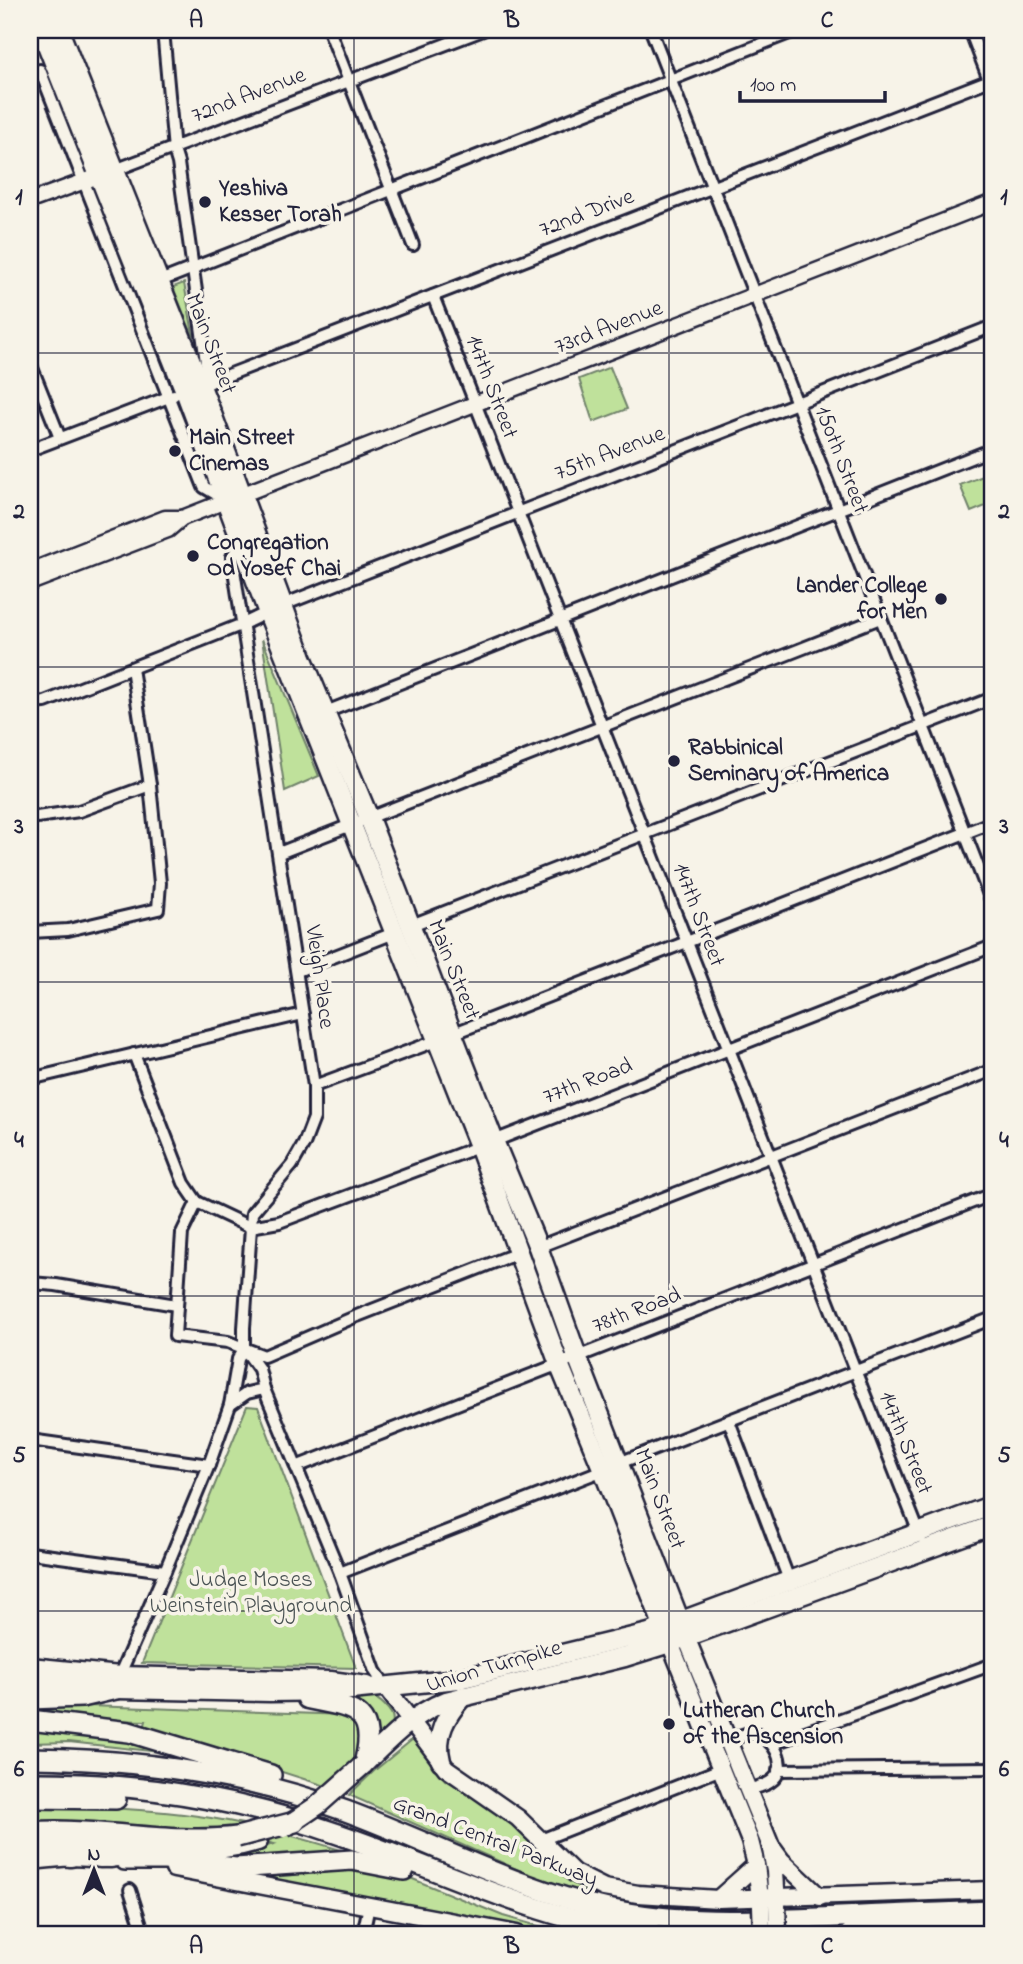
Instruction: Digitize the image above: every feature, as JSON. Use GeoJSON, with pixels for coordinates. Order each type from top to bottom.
{"type":"FeatureCollection","features":[{"type":"Feature","properties":{"kind":"highway"},"geometry":{"type":"LineString","coordinates":[[30,1699],[82,1697],[118,1682]]}},
{"type":"Feature","properties":{"kind":"highway"},"geometry":{"type":"LineString","coordinates":[[30,1720],[110,1728],[143,1735],[304,1786],[380,1825]]}},
{"type":"Feature","properties":{"kind":"highway","name":"Grand Central Parkway"},"geometry":{"type":"LineString","coordinates":[[31,1758],[113,1760],[198,1771],[245,1781],[308,1798],[545,1891],[593,1905],[642,1914],[703,1920],[993,1911]]}},
{"type":"Feature","properties":{"kind":"highway","name":"Grand Central Parkway"},"geometry":{"type":"LineString","coordinates":[[30,1783],[117,1786],[225,1801],[310,1825],[574,1920],[652,1934]]}},
{"type":"Feature","properties":{"kind":"highway"},"geometry":{"type":"LineString","coordinates":[[30,1798],[108,1798],[199,1807],[264,1821],[404,1859]]}},
{"type":"Feature","properties":{"kind":"highway"},"geometry":{"type":"LineString","coordinates":[[30,1832],[81,1831],[196,1840],[237,1837],[295,1822]]}},
{"type":"Feature","properties":{"kind":"highway"},"geometry":{"type":"LineString","coordinates":[[125,1860],[165,1860],[236,1868],[352,1860],[490,1890]]}},
{"type":"Feature","properties":{"kind":"highway"},"geometry":{"type":"LineString","coordinates":[[850,1934],[993,1929]]}},
{"type":"Feature","properties":{"kind":"main road","name":"Main Street"},"geometry":{"type":"LineString","coordinates":[[41,30],[41,69],[160,281],[191,389]]}},
{"type":"Feature","properties":{"kind":"main road","name":"Main Street"},"geometry":{"type":"LineString","coordinates":[[59,30],[99,175],[191,389],[234,498],[267,558],[275,609],[351,825],[402,930],[486,1144],[518,1253],[559,1364],[611,1467]]}},
{"type":"Feature","properties":{"kind":"main road","name":"Main Street"},"geometry":{"type":"LineString","coordinates":[[234,498],[242,541],[326,712],[369,818],[402,930]]}},
{"type":"Feature","properties":{"kind":"main road","name":"Main Street"},"geometry":{"type":"LineString","coordinates":[[486,1144],[538,1247],[577,1356],[611,1467],[675,1631],[721,1769],[750,1841],[756,1865],[761,1934]]}},
{"type":"Feature","properties":{"kind":"main road","name":"Union Turnpike"},"geometry":{"type":"LineString","coordinates":[[30,1680],[118,1682],[270,1692],[341,1691],[459,1678],[649,1633],[675,1631],[922,1541],[993,1505]]}},
{"type":"Feature","properties":{"kind":"main road","name":"Union Turnpike"},"geometry":{"type":"LineString","coordinates":[[30,1843],[78,1842],[215,1850],[258,1841],[295,1822],[330,1796],[411,1721],[433,1706],[463,1696],[625,1657],[675,1631],[789,1580],[922,1541],[993,1525]]}},
{"type":"Feature","properties":{"kind":"main road","name":"Main Street"},"geometry":{"type":"LineString","coordinates":[[675,1631],[729,1741],[770,1844],[778,1934]]}},
{"type":"Feature","properties":{"kind":"main road"},"geometry":{"type":"LineString","coordinates":[[429,1682],[429,1699],[433,1706]]}},
{"type":"Feature","properties":{"kind":"main road","name":"Grand Central Parkway"},"geometry":{"type":"LineString","coordinates":[[385,1686],[441,1761],[462,1781],[518,1818],[574,1873],[604,1888],[638,1894],[760,1902],[820,1896],[993,1890]]}},
{"type":"Feature","properties":{"kind":"main road"},"geometry":{"type":"LineString","coordinates":[[270,1692],[345,1706],[357,1713],[369,1734],[363,1765]]}},
{"type":"Feature","properties":{"kind":"main road"},"geometry":{"type":"LineString","coordinates":[[441,1761],[438,1751],[442,1725],[463,1696]]}},
{"type":"Feature","properties":{"kind":"main road"},"geometry":{"type":"LineString","coordinates":[[770,1844],[781,1860],[820,1896]]}},
{"type":"Feature","properties":{"kind":"main road"},"geometry":{"type":"LineString","coordinates":[[100,1858],[189,1854],[215,1850]]}},
{"type":"Feature","properties":{"kind":"main road"},"geometry":{"type":"LineString","coordinates":[[30,1852],[125,1860],[517,1934]]}},
{"type":"Feature","properties":{"kind":"main road"},"geometry":{"type":"LineString","coordinates":[[30,1861],[72,1857]]}},
{"type":"Feature","properties":{"kind":"main road"},"geometry":{"type":"LineString","coordinates":[[718,1899],[756,1865]]}},
{"type":"Feature","properties":{"kind":"street"},"geometry":{"type":"LineString","coordinates":[[164,30],[174,149],[193,267],[191,389]]}},
{"type":"Feature","properties":{"kind":"street"},"geometry":{"type":"LineString","coordinates":[[329,30],[413,245]]}},
{"type":"Feature","properties":{"kind":"street","name":"72nd Avenue"},"geometry":{"type":"LineString","coordinates":[[30,201],[174,149],[483,30]]}},
{"type":"Feature","properties":{"kind":"street","name":"150th Street"},"geometry":{"type":"LineString","coordinates":[[651,30],[993,905]]}},
{"type":"Feature","properties":{"kind":"street"},"geometry":{"type":"LineString","coordinates":[[160,281],[797,30]]}},
{"type":"Feature","properties":{"kind":"street"},"geometry":{"type":"LineString","coordinates":[[970,30],[991,85]]}},
{"type":"Feature","properties":{"kind":"street","name":"72nd Drive"},"geometry":{"type":"LineString","coordinates":[[30,450],[712,188],[991,85]]}},
{"type":"Feature","properties":{"kind":"street","name":"73rd Avenue"},"geometry":{"type":"LineString","coordinates":[[30,571],[164,518],[182,518],[993,202]]}},
{"type":"Feature","properties":{"kind":"street","name":"147th Street"},"geometry":{"type":"LineString","coordinates":[[433,296],[922,1541]]}},
{"type":"Feature","properties":{"kind":"street","name":"75th Avenue"},"geometry":{"type":"LineString","coordinates":[[30,703],[45,702],[132,668],[518,512],[993,326]]}},
{"type":"Feature","properties":{"kind":"street"},"geometry":{"type":"LineString","coordinates":[[30,363],[60,438]]}},
{"type":"Feature","properties":{"kind":"street","name":"Main Street"},"geometry":{"type":"LineString","coordinates":[[191,389],[204,487],[234,498]]}},
{"type":"Feature","properties":{"kind":"street"},"geometry":{"type":"LineString","coordinates":[[326,712],[993,449]]}},
{"type":"Feature","properties":{"kind":"street","name":"73rd Avenue"},"geometry":{"type":"LineString","coordinates":[[30,583],[169,530],[182,518]]}},
{"type":"Feature","properties":{"kind":"street","name":"Vleigh Place"},"geometry":{"type":"LineString","coordinates":[[118,1682],[209,1465],[230,1405],[238,1359],[244,1349],[252,1213],[292,1166],[314,1118],[314,1086],[232,557],[242,541]]}},
{"type":"Feature","properties":{"kind":"street"},"geometry":{"type":"LineString","coordinates":[[279,853],[880,618]]}},
{"type":"Feature","properties":{"kind":"street"},"geometry":{"type":"LineString","coordinates":[[30,932],[68,930],[158,909],[160,883],[132,668]]}},
{"type":"Feature","properties":{"kind":"street"},"geometry":{"type":"LineString","coordinates":[[297,971],[993,698]]}},
{"type":"Feature","properties":{"kind":"street"},"geometry":{"type":"LineString","coordinates":[[30,818],[79,811],[149,785]]}},
{"type":"Feature","properties":{"kind":"street"},"geometry":{"type":"LineString","coordinates":[[314,1086],[993,822]]}},
{"type":"Feature","properties":{"kind":"street","name":"77th Road"},"geometry":{"type":"LineString","coordinates":[[250,1227],[303,1214],[993,946]]}},
{"type":"Feature","properties":{"kind":"street"},"geometry":{"type":"LineString","coordinates":[[30,1079],[303,1014]]}},
{"type":"Feature","properties":{"kind":"street"},"geometry":{"type":"LineString","coordinates":[[134,1054],[184,1183],[197,1202],[250,1227]]}},
{"type":"Feature","properties":{"kind":"street"},"geometry":{"type":"LineString","coordinates":[[538,1247],[993,1070]]}},
{"type":"Feature","properties":{"kind":"street","name":"78th Road"},"geometry":{"type":"LineString","coordinates":[[296,1467],[993,1194]]}},
{"type":"Feature","properties":{"kind":"street"},"geometry":{"type":"LineString","coordinates":[[197,1202],[182,1233],[175,1336],[228,1342],[264,1356],[357,1316],[518,1253]]}},
{"type":"Feature","properties":{"kind":"street"},"geometry":{"type":"LineString","coordinates":[[30,1283],[176,1305]]}},
{"type":"Feature","properties":{"kind":"street"},"geometry":{"type":"LineString","coordinates":[[340,1573],[993,1318]]}},
{"type":"Feature","properties":{"kind":"street"},"geometry":{"type":"LineString","coordinates":[[244,1349],[258,1369],[340,1573],[375,1671],[385,1686]]}},
{"type":"Feature","properties":{"kind":"street"},"geometry":{"type":"LineString","coordinates":[[230,1405],[247,1393],[264,1389]]}},
{"type":"Feature","properties":{"kind":"street"},"geometry":{"type":"LineString","coordinates":[[729,1421],[789,1580]]}},
{"type":"Feature","properties":{"kind":"street"},"geometry":{"type":"LineString","coordinates":[[30,1440],[209,1465]]}},
{"type":"Feature","properties":{"kind":"street"},"geometry":{"type":"LineString","coordinates":[[30,1553],[165,1571]]}},
{"type":"Feature","properties":{"kind":"street"},"geometry":{"type":"LineString","coordinates":[[772,1744],[993,1664]]}},
{"type":"Feature","properties":{"kind":"street","name":"Union Turnpike"},"geometry":{"type":"LineString","coordinates":[[30,1665],[118,1682],[331,1679],[385,1686]]}},
{"type":"Feature","properties":{"kind":"street"},"geometry":{"type":"LineString","coordinates":[[729,1741],[748,1733],[758,1734],[772,1744],[778,1755],[778,1770],[771,1782],[749,1790]]}},
{"type":"Feature","properties":{"kind":"street"},"geometry":{"type":"LineString","coordinates":[[778,1770],[993,1768]]}},
{"type":"Feature","properties":{"kind":"street"},"geometry":{"type":"LineString","coordinates":[[541,1840],[721,1769]]}},
{"type":"Feature","properties":{"kind":"street"},"geometry":{"type":"LineString","coordinates":[[130,1890],[144,1934]]}},
{"type":"Feature","properties":{"kind":"street"},"geometry":{"type":"LineString","coordinates":[[363,1934],[369,1906]]}},
{"type":"Feature","properties":{"kind":"green space"},"geometry":{"type":"Polygon","coordinates":[[[184,283],[194,339],[173,287],[184,283]]]}},
{"type":"Feature","properties":{"kind":"green space"},"geometry":{"type":"Polygon","coordinates":[[[610,367],[627,409],[593,422],[579,379],[610,367]]]}},
{"type":"Feature","properties":{"kind":"green space"},"geometry":{"type":"Polygon","coordinates":[[[993,472],[993,503],[971,512],[960,485],[993,472]]]}},
{"type":"Feature","properties":{"kind":"green space"},"geometry":{"type":"Polygon","coordinates":[[[262,639],[319,776],[285,791],[262,639]]]}},
{"type":"Feature","properties":{"kind":"green space","name":"Judge Moses Weinstein Playground"},"geometry":{"type":"Polygon","coordinates":[[[247,1406],[258,1407],[356,1668],[142,1663],[247,1406]]]}},
{"type":"Feature","properties":{"kind":"green space"},"geometry":{"type":"Polygon","coordinates":[[[373,1697],[385,1705],[393,1718],[392,1724],[378,1736],[352,1702],[353,1699],[373,1697]]]}},
{"type":"Feature","properties":{"kind":"green space"},"geometry":{"type":"Polygon","coordinates":[[[30,1704],[348,1715],[360,1737],[360,1746],[353,1762],[329,1787],[144,1728],[146,1721],[30,1714],[30,1704]]]}},
{"type":"Feature","properties":{"kind":"green space"},"geometry":{"type":"Polygon","coordinates":[[[30,1725],[99,1731],[169,1753],[69,1742],[30,1743],[30,1725]]]}},
{"type":"Feature","properties":{"kind":"green space"},"geometry":{"type":"Polygon","coordinates":[[[413,1739],[445,1780],[474,1794],[514,1823],[571,1879],[608,1898],[530,1875],[349,1795],[413,1739]]]}},
{"type":"Feature","properties":{"kind":"green space"},"geometry":{"type":"Polygon","coordinates":[[[30,1807],[198,1816],[272,1830],[344,1851],[225,1859],[274,1844],[231,1834],[30,1827],[30,1807]]]}},
{"type":"Feature","properties":{"kind":"green space"},"geometry":{"type":"Polygon","coordinates":[[[345,1866],[403,1875],[503,1916],[566,1934],[542,1934],[502,1927],[240,1874],[345,1866]]]}},
{"type":"Feature","properties":{"kind":"place","name":"Yeshiva Kesser Torah"},"geometry":{"type":"Point","coordinates":[205,202]}},
{"type":"Feature","properties":{"kind":"place","name":"Main Street Cinemas"},"geometry":{"type":"Point","coordinates":[175,451]}},
{"type":"Feature","properties":{"kind":"place","name":"Congregation Od Yosef Chai"},"geometry":{"type":"Point","coordinates":[193,556]}},
{"type":"Feature","properties":{"kind":"place","name":"Lander College for Men"},"geometry":{"type":"Point","coordinates":[941,599]}},
{"type":"Feature","properties":{"kind":"place","name":"Rabbinical Seminary of America"},"geometry":{"type":"Point","coordinates":[674,761]}},
{"type":"Feature","properties":{"kind":"place","name":"Lutheran Church of the Ascension"},"geometry":{"type":"Point","coordinates":[669,1724]}}]}
